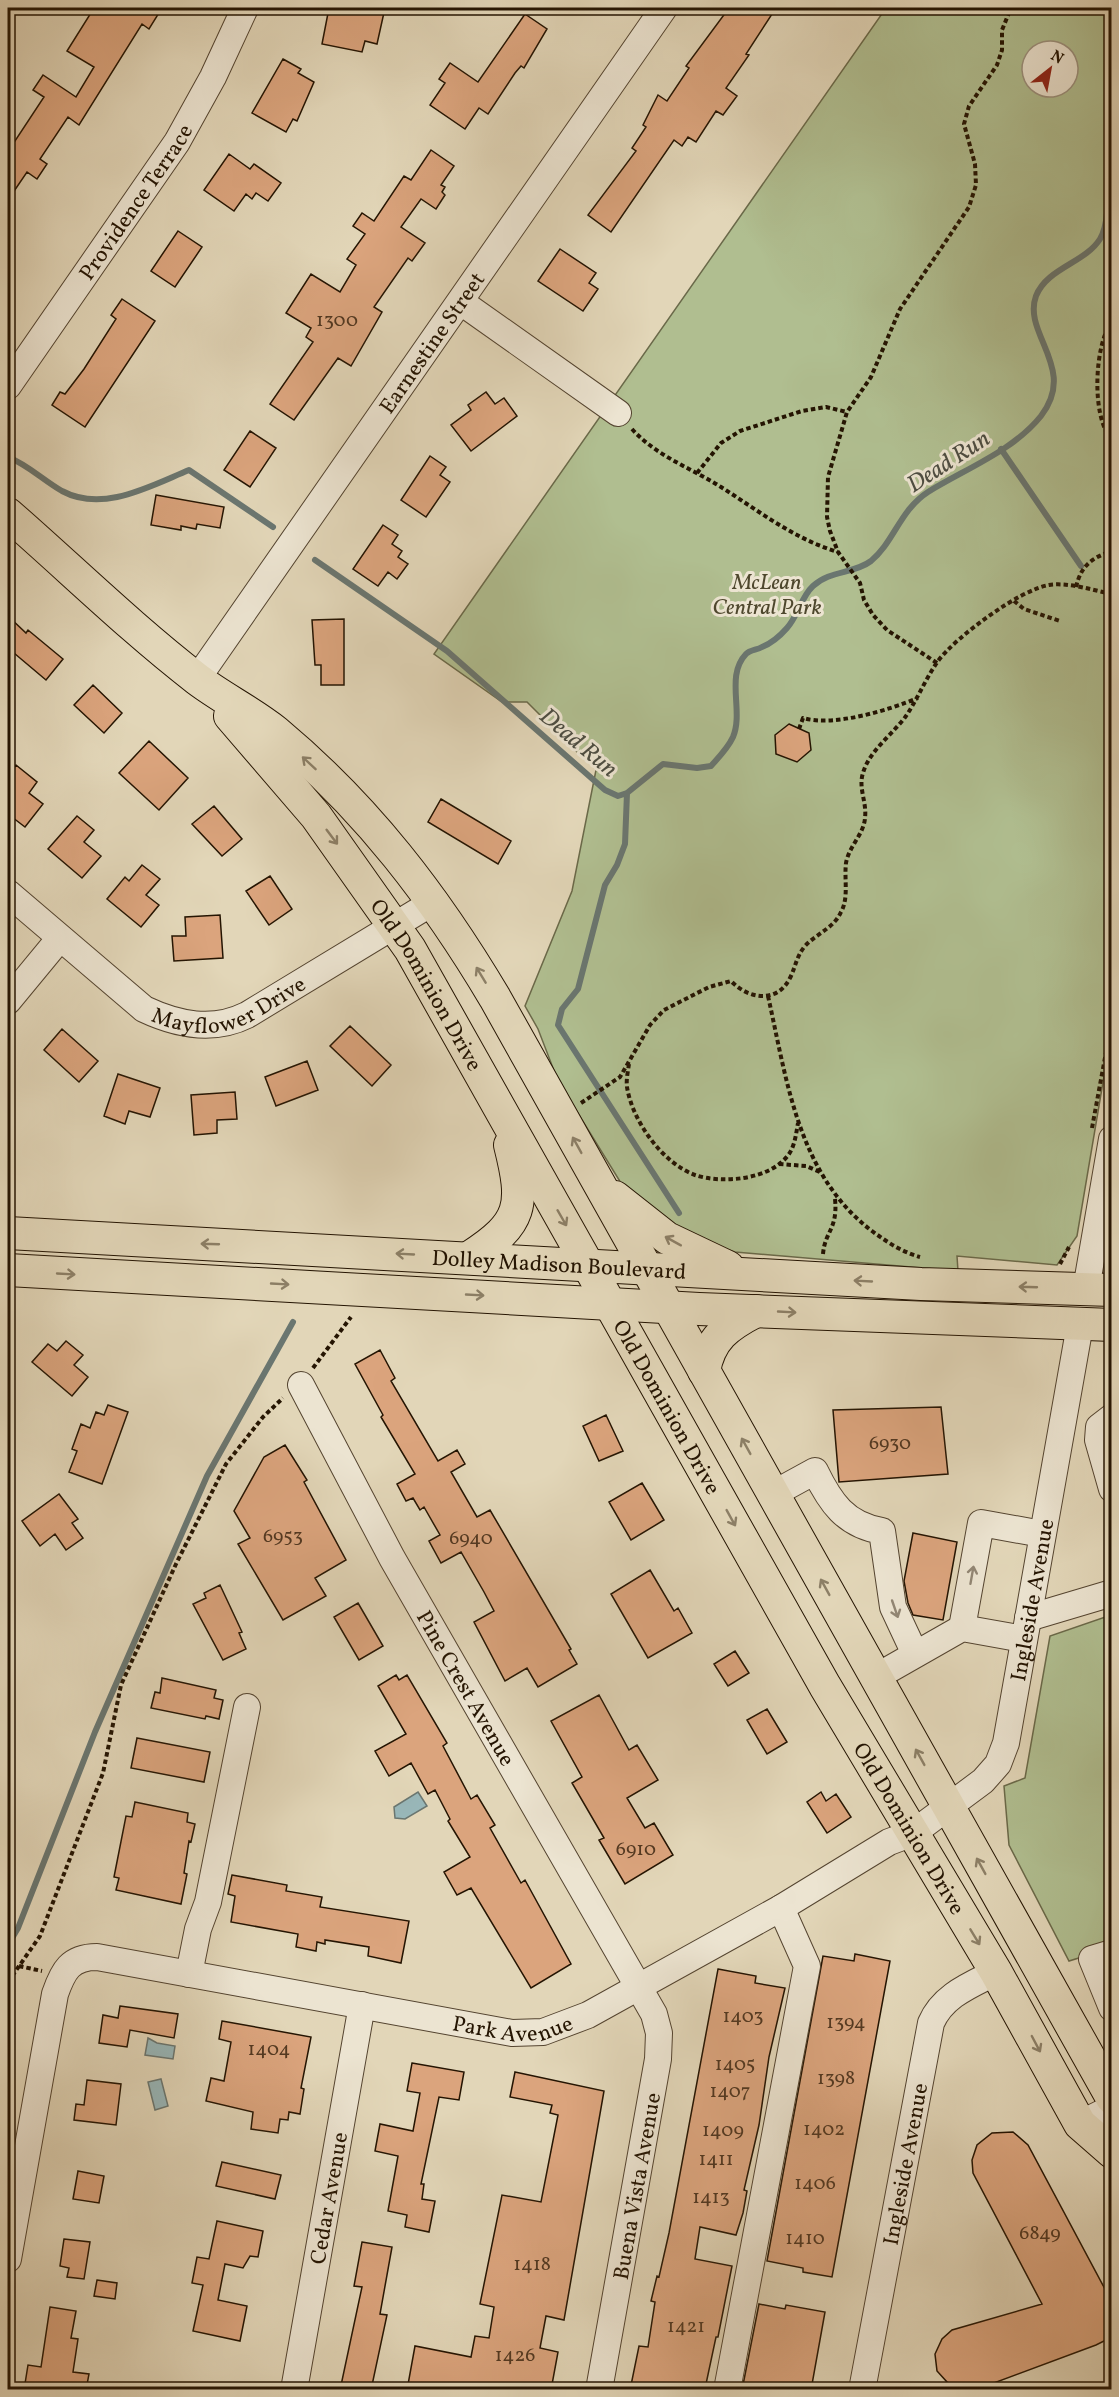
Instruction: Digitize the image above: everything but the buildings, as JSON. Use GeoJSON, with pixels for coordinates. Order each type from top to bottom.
{"type":"FeatureCollection","features":[{"type":"Feature","properties":{"kind":"main road","name":"Old Dominion Drive"},"geometry":{"type":"LineString","coordinates":[[8,514],[197,679],[274,731],[333,785],[388,843],[435,902],[495,998],[1112,2098]]}},
{"type":"Feature","properties":{"kind":"main road","name":"Old Dominion Drive"},"geometry":{"type":"LineString","coordinates":[[197,679],[303,799],[395,926],[436,993],[825,1686],[996,1972],[1080,2124],[1112,2152]]}},
{"type":"Feature","properties":{"kind":"main road"},"geometry":{"type":"LineString","coordinates":[[470,1257],[503,1232],[517,1206],[519,1179],[502,1112]]}},
{"type":"Feature","properties":{"kind":"main road"},"geometry":{"type":"LineString","coordinates":[[599,1184],[667,1238],[745,1274]]}},
{"type":"Feature","properties":{"kind":"main road","name":"Dolley Madison Boulevard"},"geometry":{"type":"LineString","coordinates":[[8,1233],[1103,1293]]}},
{"type":"Feature","properties":{"kind":"main road","name":"Dolley Madison Boulevard"},"geometry":{"type":"LineString","coordinates":[[8,1270],[756,1311],[1112,1325]]}},
{"type":"Feature","properties":{"kind":"main road"},"geometry":{"type":"LineString","coordinates":[[994,1322],[1066,1305],[1081,1298],[1103,1293]]}},
{"type":"Feature","properties":{"kind":"main road"},"geometry":{"type":"LineString","coordinates":[[1080,1325],[1103,1293]]}},
{"type":"Feature","properties":{"kind":"main road"},"geometry":{"type":"LineString","coordinates":[[704,1371],[708,1354],[718,1335],[734,1322],[756,1311]]}},
{"type":"Feature","properties":{"kind":"street","name":"Providence Terrace"},"geometry":{"type":"LineString","coordinates":[[8,387],[177,142],[213,77],[245,8]]}},
{"type":"Feature","properties":{"kind":"street","name":"Earnestine Street"},"geometry":{"type":"LineString","coordinates":[[197,679],[664,8]]}},
{"type":"Feature","properties":{"kind":"street"},"geometry":{"type":"LineString","coordinates":[[460,302],[618,413]]}},
{"type":"Feature","properties":{"kind":"street","name":"Mayflower Drive"},"geometry":{"type":"LineString","coordinates":[[8,893],[144,1009],[184,1024],[211,1025],[235,1021],[247,1015],[435,902]]}},
{"type":"Feature","properties":{"kind":"street"},"geometry":{"type":"LineString","coordinates":[[8,1001],[60,938]]}},
{"type":"Feature","properties":{"kind":"street"},"geometry":{"type":"LineString","coordinates":[[1103,1293],[1112,1139]]}},
{"type":"Feature","properties":{"kind":"street","name":"Ingleside Avenue"},"geometry":{"type":"LineString","coordinates":[[913,1833],[983,1781],[1001,1758],[1080,1325]]}},
{"type":"Feature","properties":{"kind":"street","name":"Pine Crest Avenue"},"geometry":{"type":"LineString","coordinates":[[301,1385],[392,1558],[639,1986]]}},
{"type":"Feature","properties":{"kind":"street"},"geometry":{"type":"LineString","coordinates":[[1112,1417],[1099,1427],[1098,1440],[1112,1489]]}},
{"type":"Feature","properties":{"kind":"street"},"geometry":{"type":"LineString","coordinates":[[773,1494],[815,1470],[831,1501],[844,1516],[859,1525],[882,1531],[893,1607],[915,1654]]}},
{"type":"Feature","properties":{"kind":"street"},"geometry":{"type":"LineString","coordinates":[[962,1628],[981,1523],[1042,1534]]}},
{"type":"Feature","properties":{"kind":"street"},"geometry":{"type":"LineString","coordinates":[[876,1677],[962,1628],[1026,1629],[1112,1593]]}},
{"type":"Feature","properties":{"kind":"street"},"geometry":{"type":"LineString","coordinates":[[189,1974],[198,1929],[208,1902],[247,1707]]}},
{"type":"Feature","properties":{"kind":"street","name":"Park Avenue"},"geometry":{"type":"LineString","coordinates":[[8,2259],[55,1994],[62,1975],[75,1960],[97,1957],[505,2031],[533,2034],[575,2021],[781,1908],[889,1842],[913,1833]]}},
{"type":"Feature","properties":{"kind":"street"},"geometry":{"type":"LineString","coordinates":[[726,2390],[807,1966],[781,1908]]}},
{"type":"Feature","properties":{"kind":"street"},"geometry":{"type":"LineString","coordinates":[[1110,1998],[1092,1959],[1112,1953]]}},
{"type":"Feature","properties":{"kind":"street","name":"Ingleside Avenue"},"geometry":{"type":"LineString","coordinates":[[862,2390],[931,2023],[939,2008],[951,1997],[996,1972]]}},
{"type":"Feature","properties":{"kind":"street","name":"Buena Vista Avenue"},"geometry":{"type":"LineString","coordinates":[[599,2390],[658,2059],[657,2024],[639,1986]]}},
{"type":"Feature","properties":{"kind":"street","name":"Cedar Avenue"},"geometry":{"type":"LineString","coordinates":[[294,2390],[362,2005]]}},
{"type":"Feature","properties":{"kind":"street"},"geometry":{"type":"LineString","coordinates":[[1080,2124],[1112,2108]]}},
{"type":"Feature","properties":{"kind":"path"},"geometry":{"type":"LineString","coordinates":[[937,663],[906,644],[873,615],[864,600],[860,583],[838,552],[826,517],[828,477],[847,412],[871,377],[900,309],[969,207],[976,184],[975,164],[964,124],[969,106],[997,65],[1002,50],[1002,30],[1011,8]]}},
{"type":"Feature","properties":{"kind":"path"},"geometry":{"type":"LineString","coordinates":[[1112,252],[1112,260]]}},
{"type":"Feature","properties":{"kind":"path"},"geometry":{"type":"LineString","coordinates":[[1112,321],[1101,342],[1097,397],[1098,413],[1104,432],[1112,440]]}},
{"type":"Feature","properties":{"kind":"path"},"geometry":{"type":"LineString","coordinates":[[697,473],[721,442],[740,431],[802,411],[826,407],[847,412]]}},
{"type":"Feature","properties":{"kind":"path"},"geometry":{"type":"LineString","coordinates":[[618,413],[649,446],[697,473],[805,541],[838,552]]}},
{"type":"Feature","properties":{"kind":"path"},"geometry":{"type":"LineString","coordinates":[[1076,587],[1084,566],[1093,558],[1112,551]]}},
{"type":"Feature","properties":{"kind":"path"},"geometry":{"type":"LineString","coordinates":[[586,1100],[610,1086],[629,1064],[650,1025],[664,1010],[685,997],[731,981],[740,990],[755,998],[768,996],[782,989],[791,978],[797,956],[809,941],[836,921],[842,911],[846,862],[866,819],[861,788],[863,773],[878,748],[896,730],[919,698],[937,663],[952,644],[1033,589],[1050,585],[1112,594]]}},
{"type":"Feature","properties":{"kind":"path"},"geometry":{"type":"LineString","coordinates":[[1014,601],[1024,609],[1060,621]]}},
{"type":"Feature","properties":{"kind":"path"},"geometry":{"type":"LineString","coordinates":[[799,729],[803,718],[815,722],[846,718],[899,706],[919,698]]}},
{"type":"Feature","properties":{"kind":"path"},"geometry":{"type":"LineString","coordinates":[[768,996],[798,1123],[820,1173],[836,1198],[880,1237],[908,1253],[929,1258]]}},
{"type":"Feature","properties":{"kind":"path"},"geometry":{"type":"LineString","coordinates":[[629,1064],[627,1085],[640,1122],[664,1154],[681,1168],[696,1175],[733,1179],[762,1173],[779,1164],[788,1155],[795,1141],[798,1123]]}},
{"type":"Feature","properties":{"kind":"path"},"geometry":{"type":"LineString","coordinates":[[779,1164],[806,1166],[820,1173]]}},
{"type":"Feature","properties":{"kind":"path"},"geometry":{"type":"LineString","coordinates":[[822,1259],[824,1246],[835,1227],[836,1198]]}},
{"type":"Feature","properties":{"kind":"path"},"geometry":{"type":"LineString","coordinates":[[8,1983],[40,1936],[103,1773],[121,1685],[176,1564],[226,1464],[263,1417],[290,1391],[301,1385],[351,1317]]}},
{"type":"Feature","properties":{"kind":"green space","name":"McLean Central Park"},"geometry":{"type":"Polygon","coordinates":[[[886,8],[1111,8],[1111,1035],[1077,1236],[1057,1265],[957,1256],[958,1271],[735,1252],[645,1222],[558,1081],[538,1029],[525,1006],[572,891],[597,765],[579,754],[527,702],[502,702],[434,654],[886,8]]]}},
{"type":"Feature","properties":{"kind":"green space"},"geometry":{"type":"Polygon","coordinates":[[[1111,1615],[1111,1948],[1069,1961],[1009,1845],[1004,1786],[1025,1778],[1050,1636],[1111,1615]]]}},
{"type":"Feature","properties":{"kind":"water"},"geometry":{"type":"Polygon","coordinates":[[[418,1792],[427,1806],[405,1819],[395,1818],[394,1807],[418,1792]]]}},
{"type":"Feature","properties":{"kind":"water"},"geometry":{"type":"Polygon","coordinates":[[[148,2038],[157,2043],[175,2046],[173,2059],[145,2055],[148,2038]]]}},
{"type":"Feature","properties":{"kind":"water"},"geometry":{"type":"Polygon","coordinates":[[[161,2079],[168,2106],[155,2110],[148,2082],[161,2079]]]}},
{"type":"Feature","properties":{"kind":"waterway","name":"Dead Run"},"geometry":{"type":"LineString","coordinates":[[315,560],[447,651],[605,790],[618,796],[627,793],[663,764],[697,768],[711,766],[733,737],[737,716],[737,673],[746,654],[782,634],[813,586],[827,577],[871,561],[886,545],[918,499],[1003,449],[1030,428],[1041,416],[1051,399],[1054,382],[1052,367],[1036,324],[1034,310],[1036,296],[1041,286],[1057,272],[1085,254],[1100,239],[1107,217],[1112,128]]}},
{"type":"Feature","properties":{"kind":"waterway"},"geometry":{"type":"LineString","coordinates":[[1001,449],[1081,566]]}},
{"type":"Feature","properties":{"kind":"waterway","name":"Dead Run"},"geometry":{"type":"LineString","coordinates":[[8,457],[62,491],[78,497],[94,499],[126,495],[189,470],[273,527]]}},
{"type":"Feature","properties":{"kind":"waterway"},"geometry":{"type":"LineString","coordinates":[[627,793],[625,844],[617,865],[605,885],[578,989],[562,1009],[558,1025],[679,1213]]}},
{"type":"Feature","properties":{"kind":"waterway"},"geometry":{"type":"LineString","coordinates":[[8,1945],[18,1928],[95,1732],[207,1476],[293,1322]]}}]}
